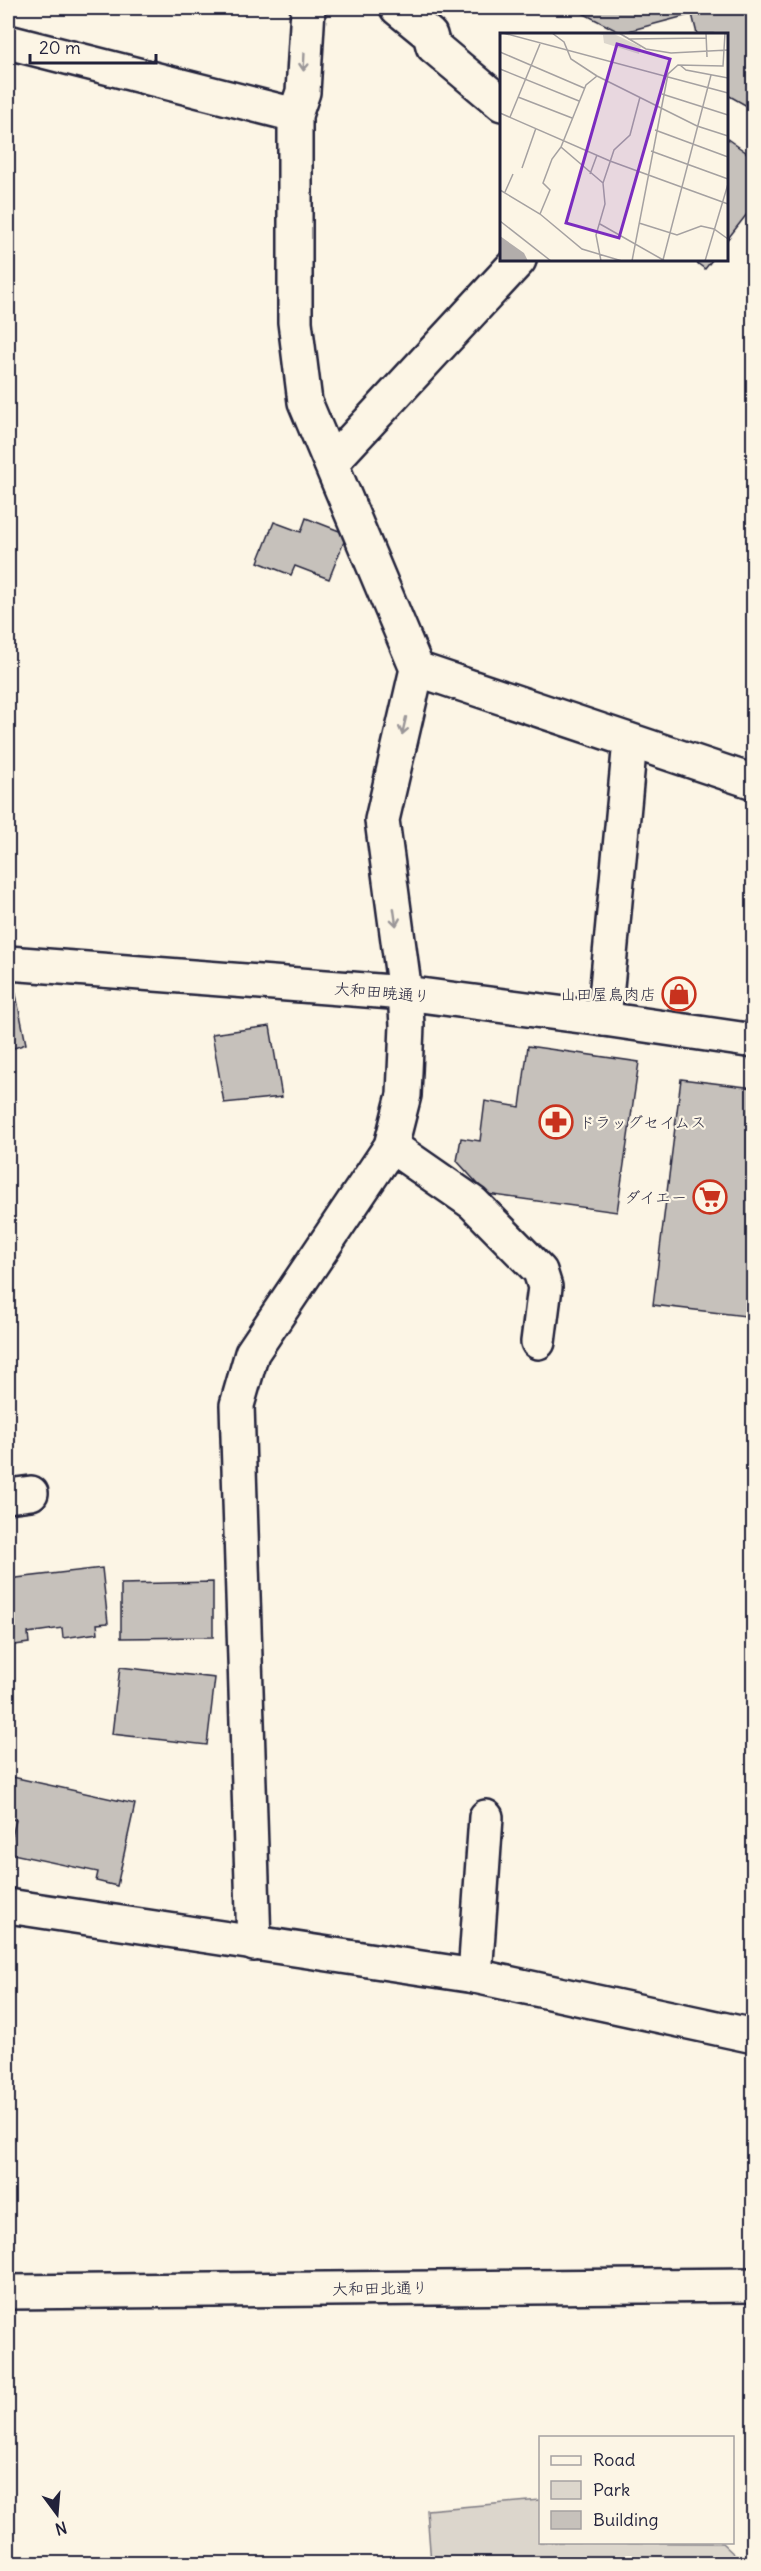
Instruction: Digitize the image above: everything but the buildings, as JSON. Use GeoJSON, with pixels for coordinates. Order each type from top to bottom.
{"type":"FeatureCollection","features":[{"type":"Feature","properties":{"kind":"street"},"geometry":{"type":"LineString","coordinates":[[254,1944],[237,1405],[252,1353],[391,1146],[404,1095],[407,1025],[405,993],[382,820],[417,669],[305,402],[295,322],[295,115],[303,92],[308,8]]}},
{"type":"Feature","properties":{"kind":"street"},"geometry":{"type":"LineString","coordinates":[[397,8],[430,35],[434,46],[500,103]]}},
{"type":"Feature","properties":{"kind":"street"},"geometry":{"type":"LineString","coordinates":[[8,42],[295,115]]}},
{"type":"Feature","properties":{"kind":"street"},"geometry":{"type":"LineString","coordinates":[[331,463],[518,261]]}},
{"type":"Feature","properties":{"kind":"street"},"geometry":{"type":"LineString","coordinates":[[417,669],[753,782]]}},
{"type":"Feature","properties":{"kind":"street"},"geometry":{"type":"LineString","coordinates":[[604,1018],[630,741]]}},
{"type":"Feature","properties":{"kind":"street","name":"大和田暁通り"},"geometry":{"type":"LineString","coordinates":[[8,963],[405,993],[604,1018],[753,1041]]}},
{"type":"Feature","properties":{"kind":"street"},"geometry":{"type":"LineString","coordinates":[[391,1146],[473,1203],[540,1271],[545,1287],[538,1342]]}},
{"type":"Feature","properties":{"kind":"street"},"geometry":{"type":"LineString","coordinates":[[475,1976],[486,1817]]}},
{"type":"Feature","properties":{"kind":"street"},"geometry":{"type":"LineString","coordinates":[[8,1906],[475,1976],[753,2036]]}},
{"type":"Feature","properties":{"kind":"street","name":"大和田北通り"},"geometry":{"type":"LineString","coordinates":[[8,2292],[753,2285]]}},
{"type":"Feature","properties":{"kind":"green space"},"geometry":{"type":"Polygon","coordinates":[[[539,2500],[539,2544],[723,2544],[739,2559],[753,2557],[753,2563],[431,2563],[427,2510],[539,2500]]]}},
{"type":"Feature","properties":{"kind":"place","name":"山田屋鳥肉店"},"geometry":{"type":"Point","coordinates":[679,994]}},
{"type":"Feature","properties":{"kind":"place","name":"ドラッグセイムス"},"geometry":{"type":"Point","coordinates":[556,1122]}},
{"type":"Feature","properties":{"kind":"place","name":"ダイエー"},"geometry":{"type":"Point","coordinates":[710,1197]}}]}
